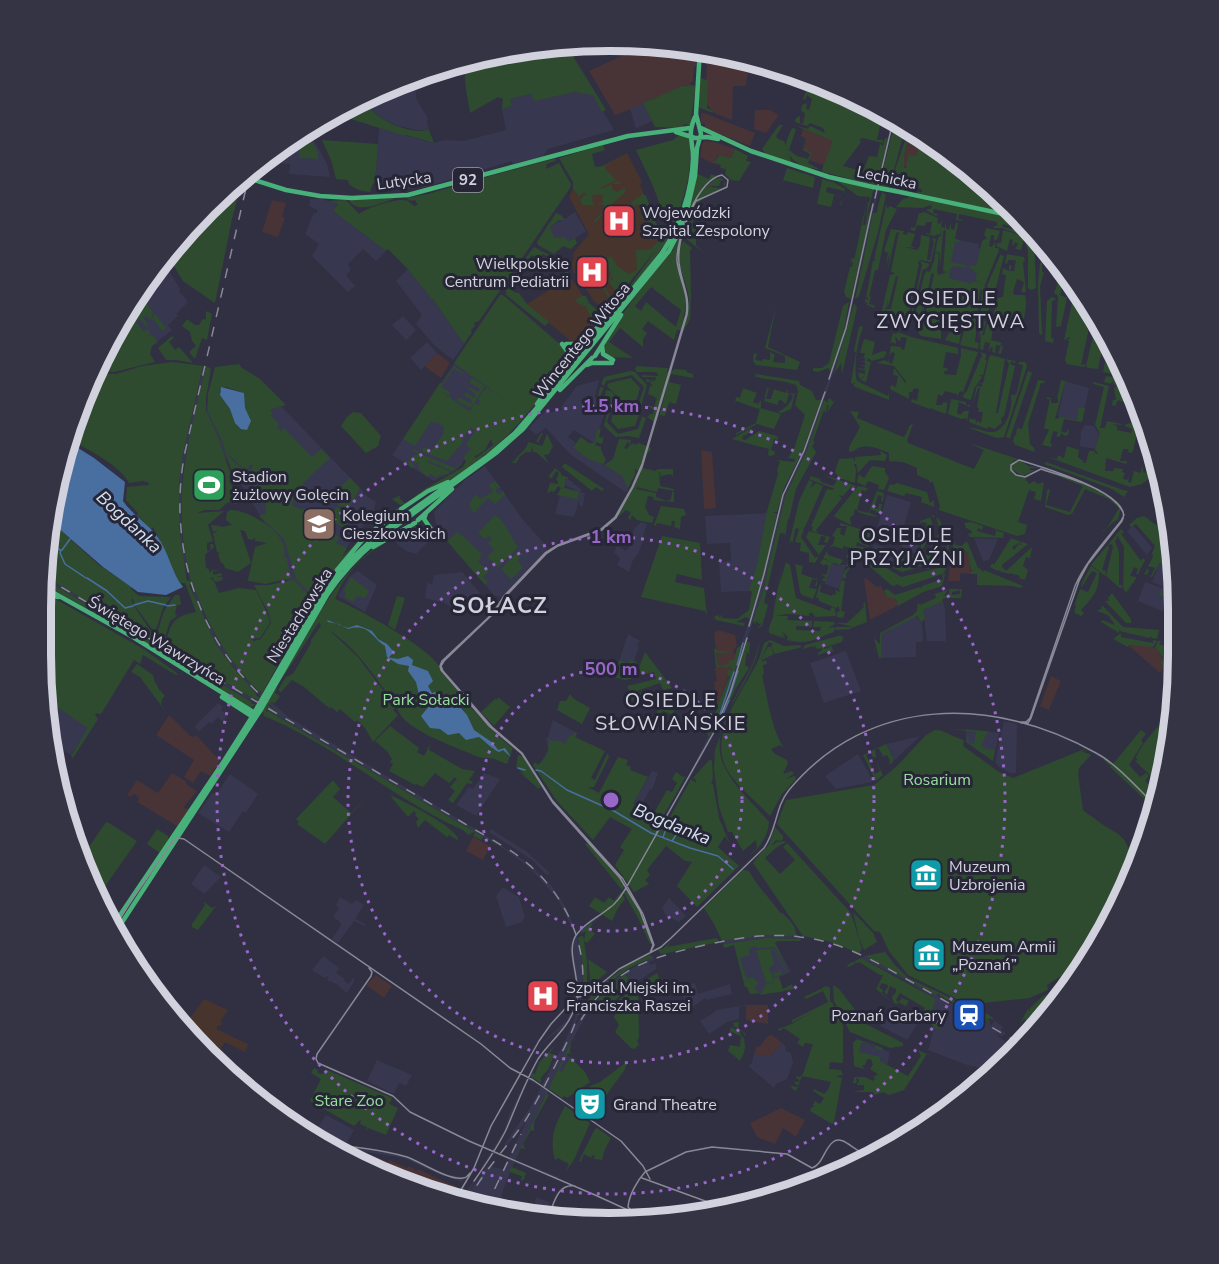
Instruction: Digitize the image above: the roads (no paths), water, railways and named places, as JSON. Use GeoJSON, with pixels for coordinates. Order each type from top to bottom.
{"type":"FeatureCollection","features":[{"type":"Feature","properties":{"kind":"main road"},"geometry":{"type":"LineString","coordinates":[[699,59],[696,114],[702,133],[700,137]]}},
{"type":"Feature","properties":{"kind":"main road","name":"Wincentego Witosa"},"geometry":{"type":"LineString","coordinates":[[412,512],[493,452],[517,430],[662,253],[677,226],[687,196],[693,151],[690,136],[696,114]]}},
{"type":"Feature","properties":{"kind":"main road","name":"92"},"geometry":{"type":"LineString","coordinates":[[691,128],[695,126],[699,128]]}},
{"type":"Feature","properties":{"kind":"main road","name":"Lutycka"},"geometry":{"type":"LineString","coordinates":[[253,180],[299,193],[327,197],[408,195],[628,135],[691,128]]}},
{"type":"Feature","properties":{"kind":"main road","name":"Lechicka"},"geometry":{"type":"LineString","coordinates":[[699,128],[753,152]]}},
{"type":"Feature","properties":{"kind":"main road","name":"Lutycka"},"geometry":{"type":"LineString","coordinates":[[671,131],[690,136]]}},
{"type":"Feature","properties":{"kind":"main road","name":"92"},"geometry":{"type":"LineString","coordinates":[[690,136],[700,137]]}},
{"type":"Feature","properties":{"kind":"main road","name":"Wincentego Witosa"},"geometry":{"type":"LineString","coordinates":[[412,512],[515,438],[663,259],[679,232],[692,191],[700,137]]}},
{"type":"Feature","properties":{"kind":"main road","name":"Lechicka"},"geometry":{"type":"LineString","coordinates":[[700,137],[708,137],[827,176],[1003,214]]}},
{"type":"Feature","properties":{"kind":"main road"},"geometry":{"type":"LineString","coordinates":[[697,146],[708,137]]}},
{"type":"Feature","properties":{"kind":"main road"},"geometry":{"type":"LineString","coordinates":[[542,408],[593,357],[636,292]]}},
{"type":"Feature","properties":{"kind":"main road"},"geometry":{"type":"LineString","coordinates":[[517,430],[575,350],[614,312]]}},
{"type":"Feature","properties":{"kind":"main road"},"geometry":{"type":"LineString","coordinates":[[566,362],[567,352],[564,344],[574,346],[582,343]]}},
{"type":"Feature","properties":{"kind":"main road"},"geometry":{"type":"LineString","coordinates":[[580,371],[592,363],[612,361],[603,354],[603,343]]}},
{"type":"Feature","properties":{"kind":"main road"},"geometry":{"type":"LineString","coordinates":[[356,559],[426,513],[472,471]]}},
{"type":"Feature","properties":{"kind":"main road"},"geometry":{"type":"LineString","coordinates":[[314,609],[329,581],[349,553],[368,534],[432,489],[456,479]]}},
{"type":"Feature","properties":{"kind":"main road"},"geometry":{"type":"LineString","coordinates":[[390,517],[391,509]]}},
{"type":"Feature","properties":{"kind":"main road","name":"Niestachowska"},"geometry":{"type":"LineString","coordinates":[[255,716],[327,595],[356,559],[412,512]]}},
{"type":"Feature","properties":{"kind":"main road","name":"Niestachowska"},"geometry":{"type":"LineString","coordinates":[[255,716],[314,609],[338,574],[356,553],[412,512]]}},
{"type":"Feature","properties":{"kind":"main road"},"geometry":{"type":"LineString","coordinates":[[426,513],[424,519],[431,529]]}},
{"type":"Feature","properties":{"kind":"main road","name":"Świętego Wawrzyńca"},"geometry":{"type":"LineString","coordinates":[[52,591],[146,645],[255,716]]}},
{"type":"Feature","properties":{"kind":"main road","name":"Świętego Wawrzyńca"},"geometry":{"type":"LineString","coordinates":[[51,593],[255,716]]}},
{"type":"Feature","properties":{"kind":"main road"},"geometry":{"type":"LineString","coordinates":[[121,924],[255,716]]}},
{"type":"Feature","properties":{"kind":"main road"},"geometry":{"type":"LineString","coordinates":[[118,919],[178,834]]}},
{"type":"Feature","properties":{"kind":"water"},"geometry":{"type":"Polygon","coordinates":[[[221,387],[244,393],[245,408],[251,421],[247,430],[241,429],[235,423],[230,409],[220,395],[221,387]]]}},
{"type":"Feature","properties":{"kind":"water"},"geometry":{"type":"Polygon","coordinates":[[[76,447],[125,482],[123,501],[157,536],[183,587],[166,595],[138,592],[103,567],[58,527],[76,447]]]}},
{"type":"Feature","properties":{"kind":"water"},"geometry":{"type":"Polygon","coordinates":[[[357,625],[372,631],[394,652],[389,657],[398,659],[408,656],[413,660],[412,665],[428,671],[433,681],[428,686],[432,693],[439,691],[448,701],[459,706],[467,715],[474,730],[493,743],[498,750],[505,748],[511,757],[503,750],[496,751],[479,737],[466,740],[459,733],[448,735],[440,729],[430,728],[421,716],[430,705],[419,695],[416,682],[408,671],[409,666],[398,664],[387,657],[385,646],[365,629],[348,629],[342,626],[348,628],[357,625]]]}},
{"type":"Feature","properties":{"kind":"waterway"},"geometry":{"type":"LineString","coordinates":[[62,550],[70,539]]}},
{"type":"Feature","properties":{"kind":"waterway"},"geometry":{"type":"LineString","coordinates":[[55,547],[60,550]]}},
{"type":"Feature","properties":{"kind":"waterway"},"geometry":{"type":"LineString","coordinates":[[61,550],[65,564],[86,578]]}},
{"type":"Feature","properties":{"kind":"waterway"},"geometry":{"type":"LineString","coordinates":[[87,578],[107,591],[125,608],[133,606]]}},
{"type":"Feature","properties":{"kind":"waterway"},"geometry":{"type":"LineString","coordinates":[[134,605],[148,601],[166,605]]}},
{"type":"Feature","properties":{"kind":"waterway"},"geometry":{"type":"LineString","coordinates":[[167,606],[175,605]]}},
{"type":"Feature","properties":{"kind":"waterway"},"geometry":{"type":"LineString","coordinates":[[737,665],[743,643]]}},
{"type":"Feature","properties":{"kind":"waterway"},"geometry":{"type":"LineString","coordinates":[[729,698],[738,671]]}},
{"type":"Feature","properties":{"kind":"waterway"},"geometry":{"type":"LineString","coordinates":[[720,714],[734,672]]}},
{"type":"Feature","properties":{"kind":"waterway"},"geometry":{"type":"LineString","coordinates":[[723,714],[729,700]]}},
{"type":"Feature","properties":{"kind":"waterway"},"geometry":{"type":"LineString","coordinates":[[717,728],[723,715]]}},
{"type":"Feature","properties":{"kind":"waterway","name":"Bogdanka"},"geometry":{"type":"LineString","coordinates":[[518,768],[525,770]]}},
{"type":"Feature","properties":{"kind":"waterway","name":"Bogdanka"},"geometry":{"type":"LineString","coordinates":[[536,770],[541,771],[567,790],[614,811],[651,833],[718,856],[733,869]]}},
{"type":"Feature","properties":{"kind":"waterway"},"geometry":{"type":"LineString","coordinates":[[656,834],[659,824]]}},
{"type":"Feature","properties":{"kind":"waterway"},"geometry":{"type":"LineString","coordinates":[[663,837],[667,827]]}},
{"type":"Feature","properties":{"kind":"waterway"},"geometry":{"type":"LineString","coordinates":[[672,841],[678,832]]}},
{"type":"Feature","properties":{"kind":"tram line"},"geometry":{"type":"LineString","coordinates":[[875,198],[892,128]]}},
{"type":"Feature","properties":{"kind":"tram line"},"geometry":{"type":"LineString","coordinates":[[722,175],[728,180],[727,187],[696,201],[682,234],[679,261],[687,297],[688,309],[687,315],[642,467],[616,518],[602,530],[558,546],[546,554],[505,597],[493,614],[441,666],[492,727],[522,753],[552,800],[623,879],[643,914],[654,945],[650,953],[653,945],[640,911],[620,878],[553,803],[522,754],[489,726],[441,670],[440,666],[442,661],[492,614],[504,596],[545,553],[558,545],[601,529],[615,517],[642,464],[686,315],[687,301],[677,261],[680,239],[684,225],[690,211],[704,187],[722,175]]}},
{"type":"Feature","properties":{"kind":"tram line"},"geometry":{"type":"LineString","coordinates":[[829,379],[846,328],[873,204]]}},
{"type":"Feature","properties":{"kind":"tram line"},"geometry":{"type":"LineString","coordinates":[[749,626],[783,495],[804,451],[825,392]]}},
{"type":"Feature","properties":{"kind":"tram line"},"geometry":{"type":"LineString","coordinates":[[1020,722],[1026,722],[1030,718],[1079,577],[1090,560],[1121,521],[1124,515],[1119,506],[1111,498],[1100,491],[1075,480],[1041,469],[1025,477],[1016,475],[1011,470],[1011,465],[1019,460],[1064,475],[1101,491],[1115,501],[1123,511],[1122,521],[1088,564],[1079,581],[1031,718],[1028,723],[1021,723]]}},
{"type":"Feature","properties":{"kind":"tram line"},"geometry":{"type":"LineString","coordinates":[[474,1181],[503,1137],[538,1059],[572,1015],[577,998],[572,953],[574,939],[584,926],[613,905],[626,888],[714,732],[730,693],[747,638]]}},
{"type":"Feature","properties":{"kind":"tram line"},"geometry":{"type":"LineString","coordinates":[[460,1192],[474,1168],[491,1126],[551,1024],[575,998],[589,994],[619,969],[661,947],[671,938],[764,848],[784,797],[789,790],[821,759],[857,736],[895,721],[935,714],[976,714],[1017,721],[1057,734],[1096,753],[1120,770],[1149,799]]}},
{"type":"Feature","properties":{"kind":"tram line"},"geometry":{"type":"LineString","coordinates":[[119,921],[173,841],[178,838],[184,839],[481,1044],[510,1068],[533,1080],[621,1141],[643,1166],[650,1179]]}},
{"type":"Feature","properties":{"kind":"tram line"},"geometry":{"type":"LineString","coordinates":[[369,968],[372,972],[371,976],[317,1054],[318,1063],[393,1096],[410,1112],[469,1141],[633,1212]]}},
{"type":"Feature","properties":{"kind":"tram line"},"geometry":{"type":"LineString","coordinates":[[632,1211],[628,1207],[630,1198],[645,1172],[686,1152],[712,1147],[787,1154],[812,1168],[819,1163],[830,1145],[836,1140],[843,1141],[863,1152]]}},
{"type":"Feature","properties":{"kind":"tram line"},"geometry":{"type":"LineString","coordinates":[[346,1147],[398,1154],[450,1177],[466,1178],[470,1173]]}},
{"type":"Feature","properties":{"kind":"tram line"},"geometry":{"type":"LineString","coordinates":[[642,1178],[711,1203]]}},
{"type":"Feature","properties":{"kind":"tram line"},"geometry":{"type":"LineString","coordinates":[[551,1210],[564,1188],[575,1186]]}},
{"type":"Feature","properties":{"kind":"railway"},"geometry":{"type":"LineString","coordinates":[[247,185],[185,452],[180,487],[180,521],[193,588],[206,620],[223,650],[243,677],[268,702]]}},
{"type":"Feature","properties":{"kind":"railway"},"geometry":{"type":"LineString","coordinates":[[52,582],[508,849],[528,863],[559,899],[578,942],[582,966],[582,990],[578,1014],[565,1046],[529,1114],[471,1195]]}},
{"type":"Feature","properties":{"kind":"railway"},"geometry":{"type":"LineString","coordinates":[[581,1020],[603,991],[615,980],[642,964],[718,942],[772,935],[816,939],[861,955],[1013,1040]]}},
{"type":"Feature","properties":{"kind":"railway"},"geometry":{"type":"LineString","coordinates":[[490,1199],[521,1134]]}},
{"type":"Feature","properties":{"kind":"place","name":"Wojewódzki Szpital Zespolony"},"geometry":{"type":"Point","coordinates":[619,221]}},
{"type":"Feature","properties":{"kind":"place","name":"Wielkpolskie Centrum Pediatrii"},"geometry":{"type":"Point","coordinates":[592,272]}},
{"type":"Feature","properties":{"kind":"place","name":"Stadion żużlowy Golęcin"},"geometry":{"type":"Point","coordinates":[209,485]}},
{"type":"Feature","properties":{"kind":"place","name":"Kolegium Cieszkowskich"},"geometry":{"type":"Point","coordinates":[319,524]}},
{"type":"Feature","properties":{"kind":"place","name":"Muzeum Uzbrojenia"},"geometry":{"type":"Point","coordinates":[926,875]}},
{"type":"Feature","properties":{"kind":"place","name":"Muzeum Armii „Poznań”"},"geometry":{"type":"Point","coordinates":[929,955]}},
{"type":"Feature","properties":{"kind":"place","name":"Szpital Miejski im. Franciszka Raszei"},"geometry":{"type":"Point","coordinates":[543,996]}},
{"type":"Feature","properties":{"kind":"place","name":"Poznań Garbary"},"geometry":{"type":"Point","coordinates":[969,1015]}},
{"type":"Feature","properties":{"kind":"place","name":"Grand Theatre"},"geometry":{"type":"Point","coordinates":[590,1104]}},
{"type":"Feature","properties":{"kind":"district","name":"OSIEDLE ZWYCIĘSTWA"},"geometry":{"type":"Point","coordinates":[951,310]}},
{"type":"Feature","properties":{"kind":"district","name":"OSIEDLE PRZYJAŹNI"},"geometry":{"type":"Point","coordinates":[907,546]}},
{"type":"Feature","properties":{"kind":"district","name":"SOŁACZ"},"geometry":{"type":"Point","coordinates":[500,605]}},
{"type":"Feature","properties":{"kind":"district","name":"OSIEDLE SŁOWIAŃSKIE"},"geometry":{"type":"Point","coordinates":[671,712]}},
{"type":"Feature","properties":{"kind":"park label","name":"Park Sołacki"},"geometry":{"type":"Point","coordinates":[426,699]}},
{"type":"Feature","properties":{"kind":"park label","name":"Rosarium"},"geometry":{"type":"Point","coordinates":[937,779]}},
{"type":"Feature","properties":{"kind":"park label","name":"Stare Zoo"},"geometry":{"type":"Point","coordinates":[349,1100]}}]}
